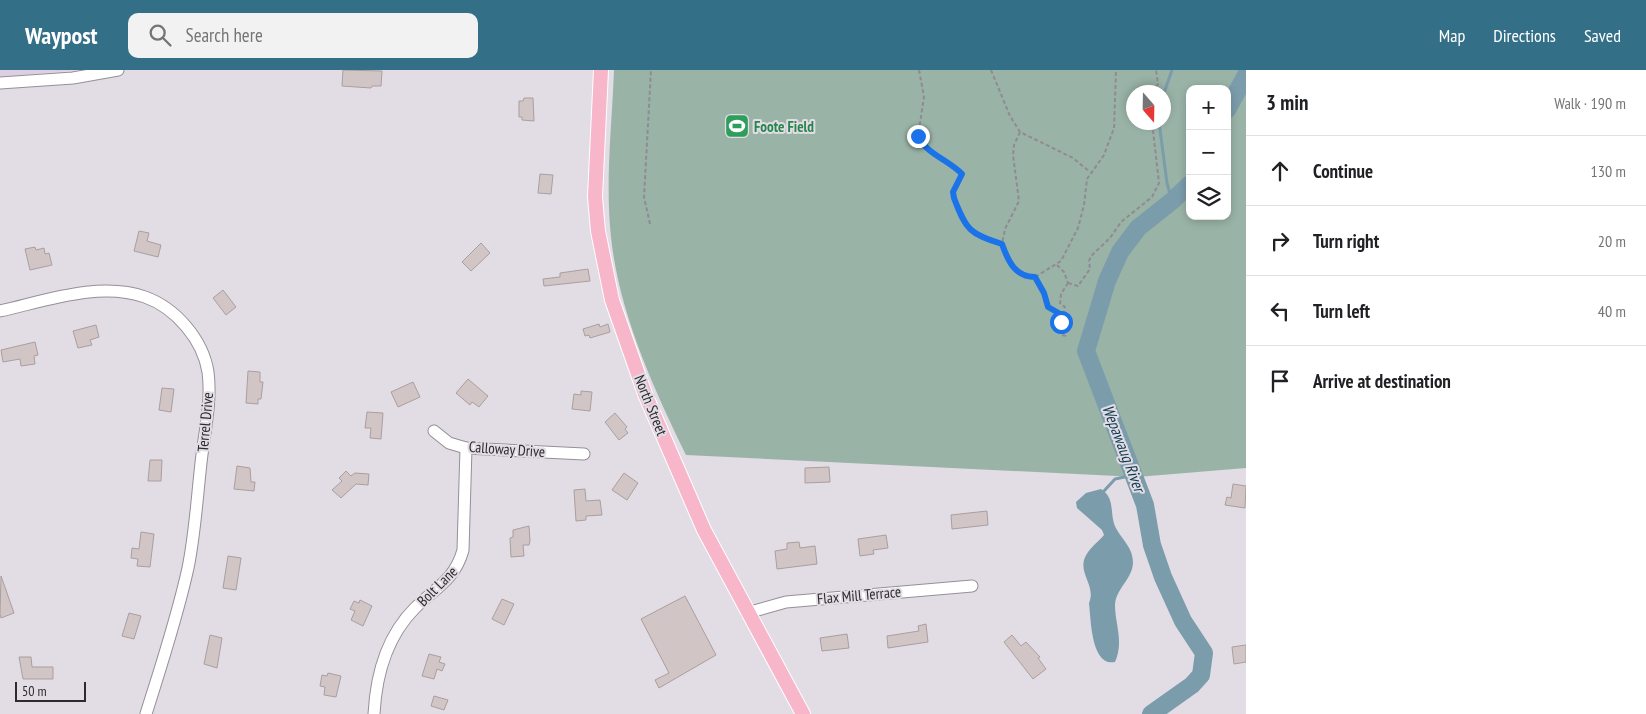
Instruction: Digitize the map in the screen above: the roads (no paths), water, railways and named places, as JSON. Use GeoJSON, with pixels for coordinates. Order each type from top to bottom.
{"type":"FeatureCollection","features":[{"type":"Feature","properties":{"kind":"main road","name":"North Street"},"geometry":{"type":"LineString","coordinates":[[601,70],[595,197],[598,231],[610,292],[627,345],[704,530],[803,714]]}},
{"type":"Feature","properties":{"kind":"street"},"geometry":{"type":"LineString","coordinates":[[0,83],[73,78],[118,70]]}},
{"type":"Feature","properties":{"kind":"street","name":"Terrel Drive"},"geometry":{"type":"LineString","coordinates":[[0,311],[73,294],[101,292],[134,294],[155,300],[174,314],[192,333],[201,351],[208,372],[208,406],[188,568],[146,714]]}},
{"type":"Feature","properties":{"kind":"street","name":"Calloway Drive"},"geometry":{"type":"LineString","coordinates":[[434,432],[449,443],[466,448],[584,454]]}},
{"type":"Feature","properties":{"kind":"street","name":"Bolt Lane"},"geometry":{"type":"LineString","coordinates":[[374,714],[378,676],[399,628],[414,609],[446,580],[459,565],[463,550],[466,448]]}},
{"type":"Feature","properties":{"kind":"street","name":"Flax Mill Terrace"},"geometry":{"type":"LineString","coordinates":[[747,613],[786,602],[972,586]]}},
{"type":"Feature","properties":{"kind":"water"},"geometry":{"type":"Polygon","coordinates":[[[1101,489],[1109,498],[1114,525],[1130,549],[1133,558],[1130,574],[1116,599],[1115,612],[1119,647],[1115,662],[1107,662],[1101,657],[1094,641],[1089,603],[1091,592],[1083,565],[1087,553],[1104,535],[1102,530],[1077,508],[1076,502],[1086,493],[1101,489]]]}},
{"type":"Feature","properties":{"kind":"waterway"},"geometry":{"type":"LineString","coordinates":[[1167,85],[1172,70]]}},
{"type":"Feature","properties":{"kind":"waterway","name":"Wepawaug River"},"geometry":{"type":"LineString","coordinates":[[1231,103],[1246,75]]}},
{"type":"Feature","properties":{"kind":"waterway"},"geometry":{"type":"LineString","coordinates":[[1160,130],[1167,183],[1172,201]]}},
{"type":"Feature","properties":{"kind":"waterway","name":"Wepawaug River"},"geometry":{"type":"LineString","coordinates":[[1151,714],[1192,685],[1201,675],[1204,653],[1183,621],[1163,577],[1152,545],[1145,505],[1086,351],[1107,281],[1120,252],[1138,228],[1186,188]]}},
{"type":"Feature","properties":{"kind":"waterway"},"geometry":{"type":"LineString","coordinates":[[1104,491],[1115,479],[1134,475]]}},
{"type":"Feature","properties":{"kind":"place","name":"Foote Field"},"geometry":{"type":"Point","coordinates":[737,126]}}]}
